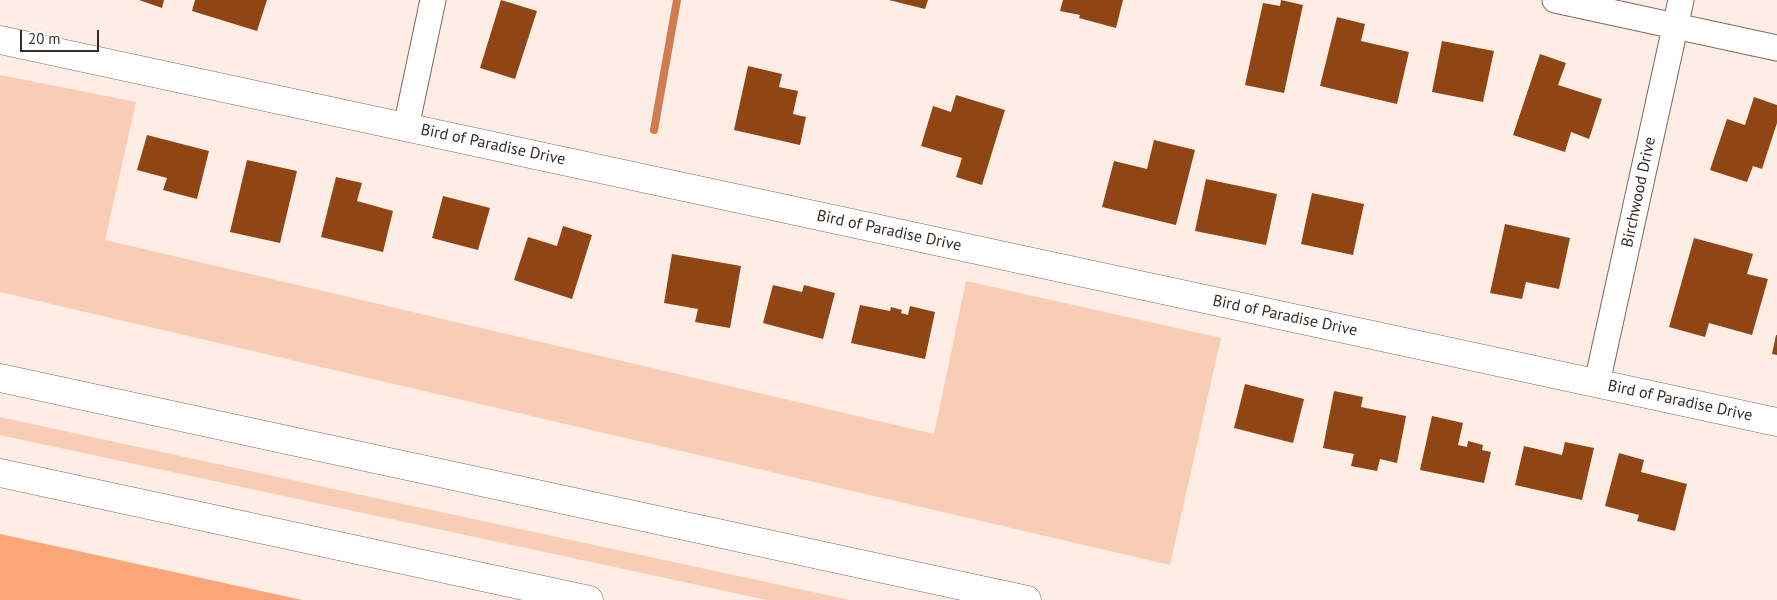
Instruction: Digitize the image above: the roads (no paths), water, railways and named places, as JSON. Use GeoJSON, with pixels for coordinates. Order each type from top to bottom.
{"type":"FeatureCollection","features":[{"type":"Feature","properties":{"kind":"main road","name":"Bird of Paradise Drive"},"geometry":{"type":"LineString","coordinates":[[0,40],[1777,422]]}},
{"type":"Feature","properties":{"kind":"main road"},"geometry":{"type":"LineString","coordinates":[[0,378],[1027,600]]}},
{"type":"Feature","properties":{"kind":"main road"},"geometry":{"type":"LineString","coordinates":[[0,473],[589,600]]}},
{"type":"Feature","properties":{"kind":"street"},"geometry":{"type":"LineString","coordinates":[[406,127],[433,0]]}},
{"type":"Feature","properties":{"kind":"street"},"geometry":{"type":"LineString","coordinates":[[1555,0],[1777,48]]}},
{"type":"Feature","properties":{"kind":"street","name":"Birchwood Drive"},"geometry":{"type":"LineString","coordinates":[[1598,383],[1681,0]]}},
{"type":"Feature","properties":{"kind":"waterway"},"geometry":{"type":"LineString","coordinates":[[654,130],[677,0]]}}]}
